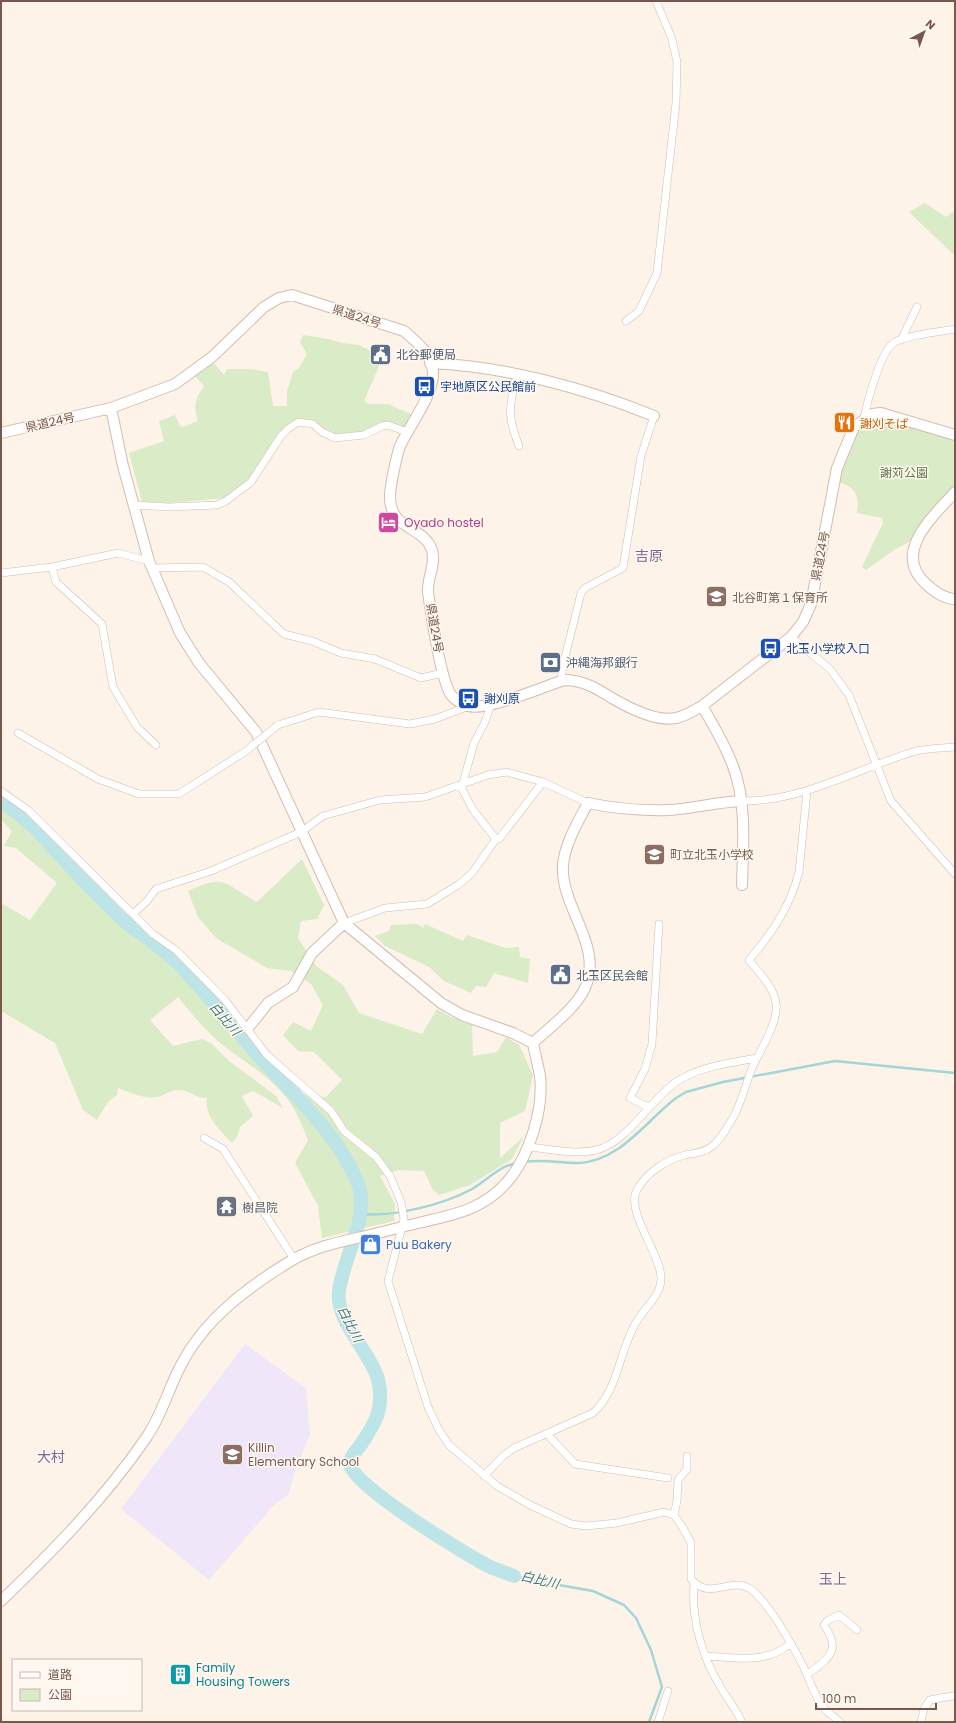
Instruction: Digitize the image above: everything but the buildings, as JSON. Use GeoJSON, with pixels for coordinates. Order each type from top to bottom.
{"type":"FeatureCollection","features":[{"type":"Feature","properties":{"kind":"street"},"geometry":{"type":"LineString","coordinates":[[626,321],[639,311],[657,273],[676,103],[676,62],[672,39],[656,1]]}},
{"type":"Feature","properties":{"kind":"street","name":"県道24号"},"geometry":{"type":"LineString","coordinates":[[1,433],[111,408],[175,384],[212,357],[264,307],[279,298],[292,295],[404,331],[418,343],[433,370],[432,383],[400,447],[390,495],[391,508],[396,518],[427,541],[432,550],[433,560],[428,590],[443,673],[450,694],[456,701],[469,706],[491,704],[561,681],[571,680],[586,683],[636,710],[671,719],[687,715],[702,706],[792,637],[803,622],[811,604],[837,468],[854,427],[864,418]]}},
{"type":"Feature","properties":{"kind":"street"},"geometry":{"type":"LineString","coordinates":[[901,340],[917,307]]}},
{"type":"Feature","properties":{"kind":"street"},"geometry":{"type":"LineString","coordinates":[[864,418],[870,393],[886,351],[893,342],[955,329]]}},
{"type":"Feature","properties":{"kind":"street"},"geometry":{"type":"LineString","coordinates":[[430,363],[466,365],[517,375],[609,398],[654,416],[641,456],[623,568],[584,588],[581,593],[563,665],[561,681]]}},
{"type":"Feature","properties":{"kind":"street"},"geometry":{"type":"LineString","coordinates":[[517,375],[511,397],[509,415],[519,446]]}},
{"type":"Feature","properties":{"kind":"street"},"geometry":{"type":"LineString","coordinates":[[111,408],[123,466],[150,565],[180,633],[199,663],[256,732],[344,923],[442,1004],[462,1015],[513,1033],[533,1043]]}},
{"type":"Feature","properties":{"kind":"street"},"geometry":{"type":"LineString","coordinates":[[864,418],[872,414],[880,413],[955,435]]}},
{"type":"Feature","properties":{"kind":"street"},"geometry":{"type":"LineString","coordinates":[[133,505],[175,507],[226,502],[251,482],[281,436],[298,422],[313,424],[325,434],[335,438],[364,435],[382,426],[388,425],[407,432]]}},
{"type":"Feature","properties":{"kind":"street"},"geometry":{"type":"LineString","coordinates":[[955,492],[923,529],[915,542],[913,555],[915,568],[922,580],[935,592],[955,599]]}},
{"type":"Feature","properties":{"kind":"street"},"geometry":{"type":"LineString","coordinates":[[1,573],[52,567],[118,553],[150,565],[203,567],[229,582],[284,634],[312,641],[341,653],[375,659],[421,678],[443,673]]}},
{"type":"Feature","properties":{"kind":"street"},"geometry":{"type":"LineString","coordinates":[[52,567],[56,582],[102,624],[114,687],[137,727],[156,745]]}},
{"type":"Feature","properties":{"kind":"street"},"geometry":{"type":"LineString","coordinates":[[792,637],[830,669],[849,695],[876,766],[891,800],[955,874]]}},
{"type":"Feature","properties":{"kind":"street"},"geometry":{"type":"LineString","coordinates":[[491,704],[485,722],[474,743],[462,784],[473,810],[496,839]]}},
{"type":"Feature","properties":{"kind":"street"},"geometry":{"type":"LineString","coordinates":[[18,733],[98,779],[140,794],[179,794],[246,751],[278,725],[319,712],[410,724],[435,720],[469,706]]}},
{"type":"Feature","properties":{"kind":"street"},"geometry":{"type":"LineString","coordinates":[[702,706],[715,728],[731,761],[738,784],[743,825],[742,885]]}},
{"type":"Feature","properties":{"kind":"street"},"geometry":{"type":"LineString","coordinates":[[133,914],[147,901],[156,889],[211,871],[301,832],[323,816],[380,800],[424,797],[488,775],[507,772],[543,782],[588,803],[608,808],[667,810],[723,802],[754,801],[807,791],[917,751],[955,746]]}},
{"type":"Feature","properties":{"kind":"street"},"geometry":{"type":"LineString","coordinates":[[248,1028],[268,1003],[293,987],[312,953],[344,923],[385,908],[427,904],[458,885],[472,873],[496,839],[499,839],[543,782]]}},
{"type":"Feature","properties":{"kind":"street"},"geometry":{"type":"LineString","coordinates":[[1,791],[28,810],[153,934],[177,951],[225,1000],[248,1028],[267,1055],[332,1110],[344,1131],[376,1157],[390,1176],[401,1202],[403,1223],[388,1281],[428,1407],[439,1430],[449,1445],[496,1486],[516,1498],[572,1524],[586,1526],[617,1524],[664,1512],[674,1515],[691,1543],[690,1575],[694,1583],[693,1592],[698,1632],[705,1656],[720,1687],[742,1722]]}},
{"type":"Feature","properties":{"kind":"street"},"geometry":{"type":"LineString","coordinates":[[484,1476],[503,1456],[514,1448],[548,1435],[593,1413],[603,1402],[611,1387],[627,1341],[636,1321],[657,1294],[661,1285],[659,1265],[634,1205],[636,1192],[651,1174],[669,1160],[704,1152],[712,1146],[734,1115],[773,1022],[777,1005],[770,988],[749,960],[781,919],[796,884],[799,872],[807,791]]}},
{"type":"Feature","properties":{"kind":"street"},"geometry":{"type":"LineString","coordinates":[[533,1043],[580,996],[589,974],[589,952],[569,901],[565,887],[563,865],[572,834],[588,803]]}},
{"type":"Feature","properties":{"kind":"street"},"geometry":{"type":"LineString","coordinates":[[648,1107],[630,1098],[645,1069],[652,1044],[659,924]]}},
{"type":"Feature","properties":{"kind":"street"},"geometry":{"type":"LineString","coordinates":[[1,1601],[43,1561],[125,1468],[147,1436],[194,1341],[215,1318],[239,1296],[294,1259],[321,1246],[366,1236],[403,1223],[459,1214],[474,1208],[499,1191],[518,1168],[528,1150],[540,1091],[540,1077],[533,1043]]}},
{"type":"Feature","properties":{"kind":"street"},"geometry":{"type":"LineString","coordinates":[[528,1150],[589,1151],[600,1148],[619,1136],[663,1092],[686,1076],[714,1066],[757,1058]]}},
{"type":"Feature","properties":{"kind":"street"},"geometry":{"type":"LineString","coordinates":[[204,1138],[223,1149],[294,1259]]}},
{"type":"Feature","properties":{"kind":"street"},"geometry":{"type":"LineString","coordinates":[[548,1435],[575,1464],[668,1478]]}},
{"type":"Feature","properties":{"kind":"street"},"geometry":{"type":"LineString","coordinates":[[674,1515],[677,1501],[678,1480],[687,1469],[687,1456]]}},
{"type":"Feature","properties":{"kind":"street"},"geometry":{"type":"LineString","coordinates":[[694,1583],[708,1590],[728,1585],[742,1585],[752,1589],[766,1605],[790,1644],[824,1708],[840,1722]]}},
{"type":"Feature","properties":{"kind":"street"},"geometry":{"type":"LineString","coordinates":[[807,1675],[830,1657],[833,1646],[832,1636],[824,1625],[827,1621],[839,1615],[857,1630]]}},
{"type":"Feature","properties":{"kind":"street"},"geometry":{"type":"LineString","coordinates":[[705,1656],[751,1658],[771,1656],[790,1644]]}},
{"type":"Feature","properties":{"kind":"street"},"geometry":{"type":"LineString","coordinates":[[658,1722],[668,1691]]}},
{"type":"Feature","properties":{"kind":"street"},"geometry":{"type":"LineString","coordinates":[[921,1722],[924,1709],[930,1700],[952,1696]]}},
{"type":"Feature","properties":{"kind":"shaded area","name":"Killin Elementary School"},"geometry":{"type":"Polygon","coordinates":[[[245,1344],[306,1388],[310,1434],[294,1473],[289,1494],[274,1505],[209,1580],[121,1509],[245,1344]]]}},
{"type":"Feature","properties":{"kind":"green space"},"geometry":{"type":"Polygon","coordinates":[[[925,203],[946,217],[955,210],[955,256],[909,212],[925,203]]]}},
{"type":"Feature","properties":{"kind":"green space"},"geometry":{"type":"Polygon","coordinates":[[[303,335],[359,345],[375,353],[372,360],[380,364],[364,401],[369,404],[388,404],[415,416],[407,432],[390,426],[363,435],[339,437],[309,423],[289,428],[257,473],[225,498],[169,503],[142,502],[129,453],[164,441],[159,421],[175,415],[180,426],[183,427],[198,421],[195,407],[204,386],[192,373],[211,360],[224,375],[227,369],[249,369],[268,372],[273,406],[287,406],[287,391],[293,372],[299,368],[307,354],[300,342],[303,335]]]}},
{"type":"Feature","properties":{"kind":"green space","name":"謝苅公園"},"geometry":{"type":"Polygon","coordinates":[[[872,414],[955,435],[955,492],[918,537],[894,550],[866,570],[862,567],[883,523],[882,518],[857,513],[858,500],[854,491],[847,485],[835,481],[854,427],[872,414]]]}},
{"type":"Feature","properties":{"kind":"green space"},"geometry":{"type":"Polygon","coordinates":[[[1,798],[10,803],[37,826],[119,909],[181,962],[276,1071],[303,1095],[326,1097],[342,1080],[314,1052],[298,1051],[283,1035],[293,1022],[311,1031],[323,1005],[311,984],[291,971],[267,968],[216,938],[198,917],[188,891],[210,883],[218,882],[231,886],[257,902],[302,859],[324,905],[317,919],[301,921],[298,938],[316,966],[343,985],[359,1013],[422,1034],[437,1009],[451,1017],[472,1025],[473,1056],[497,1052],[506,1037],[519,1045],[533,1075],[525,1111],[500,1123],[500,1158],[524,1136],[512,1159],[470,1185],[439,1195],[433,1190],[424,1171],[399,1170],[380,1176],[395,1204],[394,1221],[322,1238],[318,1206],[295,1163],[308,1140],[293,1107],[286,1097],[273,1084],[208,1032],[178,997],[150,1020],[173,1046],[202,1039],[211,1043],[229,1061],[276,1096],[283,1108],[253,1091],[242,1096],[253,1116],[240,1127],[237,1137],[232,1143],[210,1117],[207,1098],[181,1090],[175,1090],[157,1097],[147,1097],[118,1088],[117,1095],[108,1102],[97,1120],[83,1110],[55,1043],[1,1011],[1,903],[30,920],[57,883],[16,848],[4,846],[12,831],[1,820],[1,798]]]}},
{"type":"Feature","properties":{"kind":"green space"},"geometry":{"type":"Polygon","coordinates":[[[417,924],[423,928],[425,924],[463,941],[467,935],[505,948],[519,947],[520,957],[530,959],[528,983],[494,973],[486,987],[476,986],[471,993],[444,981],[429,967],[385,946],[375,936],[389,931],[391,925],[417,924]]]}},
{"type":"Feature","properties":{"kind":"waterway","name":"白比川"},"geometry":{"type":"LineString","coordinates":[[1,801],[38,831],[83,880],[118,915],[162,949],[185,971],[257,1054],[318,1120],[349,1164],[361,1194],[361,1207],[355,1236],[342,1278],[339,1291],[339,1302],[347,1325],[374,1368],[380,1389],[379,1407],[374,1423],[352,1457],[350,1464],[355,1474],[369,1487],[412,1519],[490,1567],[514,1576]]}},
{"type":"Feature","properties":{"kind":"waterway"},"geometry":{"type":"LineString","coordinates":[[524,1162],[545,1161],[579,1163],[594,1161],[620,1148],[676,1098],[686,1092],[723,1082],[835,1061],[955,1073]]}},
{"type":"Feature","properties":{"kind":"waterway"},"geometry":{"type":"LineString","coordinates":[[361,1214],[388,1214],[433,1205],[460,1195],[472,1189],[504,1167],[517,1163]]}},
{"type":"Feature","properties":{"kind":"waterway","name":"白比川"},"geometry":{"type":"LineString","coordinates":[[514,1576],[593,1591],[624,1605],[636,1618],[651,1650],[662,1687],[649,1722]]}},
{"type":"Feature","properties":{"kind":"place","name":"北谷郵便局"},"geometry":{"type":"Point","coordinates":[381,354]}},
{"type":"Feature","properties":{"kind":"place","name":"宇地原区公民館前"},"geometry":{"type":"Point","coordinates":[424,386]}},
{"type":"Feature","properties":{"kind":"place","name":"謝刈そば"},"geometry":{"type":"Point","coordinates":[845,423]}},
{"type":"Feature","properties":{"kind":"place","name":"Oyado hostel"},"geometry":{"type":"Point","coordinates":[388,522]}},
{"type":"Feature","properties":{"kind":"place","name":"北谷町第１保育所"},"geometry":{"type":"Point","coordinates":[716,597]}},
{"type":"Feature","properties":{"kind":"place","name":"北玉小学校入口"},"geometry":{"type":"Point","coordinates":[771,648]}},
{"type":"Feature","properties":{"kind":"place","name":"沖縄海邦銀行"},"geometry":{"type":"Point","coordinates":[550,662]}},
{"type":"Feature","properties":{"kind":"place","name":"謝刈原"},"geometry":{"type":"Point","coordinates":[469,698]}},
{"type":"Feature","properties":{"kind":"place","name":"町立北玉小学校"},"geometry":{"type":"Point","coordinates":[654,854]}},
{"type":"Feature","properties":{"kind":"place","name":"北玉区民会館"},"geometry":{"type":"Point","coordinates":[560,975]}},
{"type":"Feature","properties":{"kind":"place","name":"樹昌院"},"geometry":{"type":"Point","coordinates":[227,1207]}},
{"type":"Feature","properties":{"kind":"place","name":"Puu Bakery"},"geometry":{"type":"Point","coordinates":[370,1244]}},
{"type":"Feature","properties":{"kind":"place","name":"Killin Elementary School"},"geometry":{"type":"Point","coordinates":[232,1454]}},
{"type":"Feature","properties":{"kind":"place","name":"Family Housing Towers"},"geometry":{"type":"Point","coordinates":[181,1674]}},
{"type":"Feature","properties":{"kind":"district","name":"吉原"},"geometry":{"type":"Point","coordinates":[649,556]}},
{"type":"Feature","properties":{"kind":"district","name":"大村"},"geometry":{"type":"Point","coordinates":[51,1457]}},
{"type":"Feature","properties":{"kind":"district","name":"玉上"},"geometry":{"type":"Point","coordinates":[833,1579]}}]}
